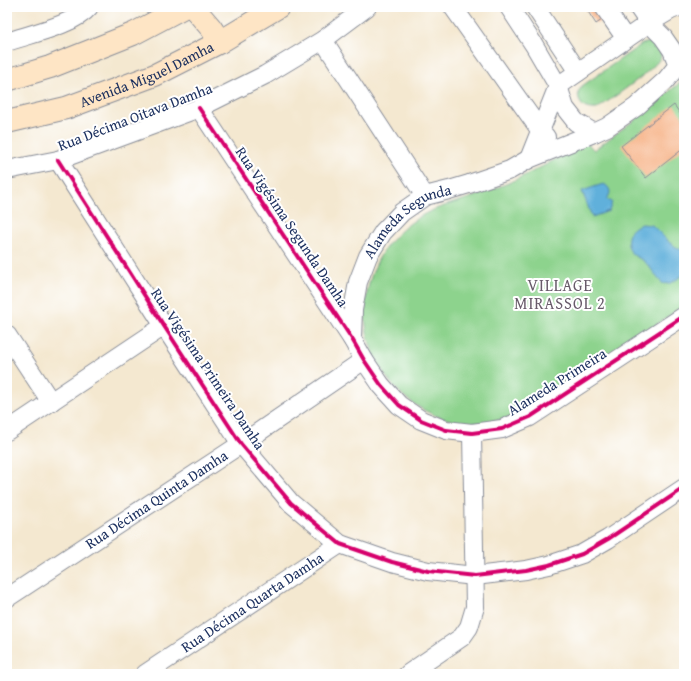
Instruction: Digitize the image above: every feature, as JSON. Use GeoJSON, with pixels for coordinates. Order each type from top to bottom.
{"type":"FeatureCollection","features":[{"type":"Feature","properties":{"kind":"street"},"geometry":{"type":"LineString","coordinates":[[7,42],[63,24],[85,12],[89,7]]}},
{"type":"Feature","properties":{"kind":"street"},"geometry":{"type":"LineString","coordinates":[[7,80],[50,67],[133,34],[184,7]]}},
{"type":"Feature","properties":{"kind":"street"},"geometry":{"type":"LineString","coordinates":[[193,7],[211,28],[220,42]]}},
{"type":"Feature","properties":{"kind":"street","name":"Avenida Miguel Damha"},"geometry":{"type":"LineString","coordinates":[[7,122],[66,108],[155,75],[220,42],[251,14],[278,7]]}},
{"type":"Feature","properties":{"kind":"street","name":"Rua Décima Oitava Damha"},"geometry":{"type":"LineString","coordinates":[[7,170],[58,160],[199,108],[265,74],[323,40],[367,7]]}},
{"type":"Feature","properties":{"kind":"street"},"geometry":{"type":"LineString","coordinates":[[453,7],[540,130],[556,147]]}},
{"type":"Feature","properties":{"kind":"street"},"geometry":{"type":"LineString","coordinates":[[509,7],[558,86],[565,108],[576,122],[594,133]]}},
{"type":"Feature","properties":{"kind":"street"},"geometry":{"type":"LineString","coordinates":[[604,7],[626,40]]}},
{"type":"Feature","properties":{"kind":"street"},"geometry":{"type":"LineString","coordinates":[[638,7],[649,23],[663,37],[681,62]]}},
{"type":"Feature","properties":{"kind":"street"},"geometry":{"type":"LineString","coordinates":[[529,159],[558,86],[649,23],[679,7]]}},
{"type":"Feature","properties":{"kind":"street"},"geometry":{"type":"LineString","coordinates":[[520,23],[536,9],[578,72]]}},
{"type":"Feature","properties":{"kind":"street"},"geometry":{"type":"LineString","coordinates":[[323,40],[425,196]]}},
{"type":"Feature","properties":{"kind":"street","name":"Alameda Segunda"},"geometry":{"type":"LineString","coordinates":[[352,339],[353,310],[358,282],[368,256],[383,232],[402,212],[425,196],[469,184],[510,170],[529,159],[556,147],[607,127],[636,107],[666,80],[681,62]]}},
{"type":"Feature","properties":{"kind":"street","name":"Rua Vigésima Segunda Damha"},"geometry":{"type":"LineString","coordinates":[[199,108],[352,339],[364,360]]}},
{"type":"Feature","properties":{"kind":"street","name":"Rua Vigésima Primeira Damha"},"geometry":{"type":"LineString","coordinates":[[58,160],[241,444],[291,503],[340,544],[392,562],[428,571],[475,576],[526,570],[582,554],[608,539],[684,488]]}},
{"type":"Feature","properties":{"kind":"street","name":"Alameda Primeira"},"geometry":{"type":"LineString","coordinates":[[364,360],[381,385],[399,405],[421,420],[446,430],[472,433],[502,429],[530,417],[684,316]]}},
{"type":"Feature","properties":{"kind":"street"},"geometry":{"type":"LineString","coordinates":[[7,431],[164,326]]}},
{"type":"Feature","properties":{"kind":"street"},"geometry":{"type":"LineString","coordinates":[[7,335],[51,402]]}},
{"type":"Feature","properties":{"kind":"street","name":"Rua Décima Quinta Damha"},"geometry":{"type":"LineString","coordinates":[[7,598],[241,444],[364,360]]}},
{"type":"Feature","properties":{"kind":"street"},"geometry":{"type":"LineString","coordinates":[[408,674],[462,637],[469,627],[475,607],[472,433]]}},
{"type":"Feature","properties":{"kind":"street","name":"Rua Décima Quarta Damha"},"geometry":{"type":"LineString","coordinates":[[144,674],[340,544]]}},
{"type":"Feature","properties":{"kind":"green space"},"geometry":{"type":"Polygon","coordinates":[[[650,42],[659,47],[661,55],[652,68],[597,109],[588,109],[583,106],[579,100],[578,92],[582,86],[642,44],[650,42]]]}},
{"type":"Feature","properties":{"kind":"green space"},"geometry":{"type":"Polygon","coordinates":[[[684,79],[684,306],[524,413],[513,417],[480,423],[457,422],[435,415],[416,405],[399,391],[385,374],[374,355],[367,334],[365,311],[367,294],[374,268],[382,253],[394,237],[416,219],[440,207],[506,184],[547,164],[586,142],[594,150],[644,113],[684,79]]]}},
{"type":"Feature","properties":{"kind":"water"},"geometry":{"type":"Polygon","coordinates":[[[604,184],[610,191],[606,199],[612,202],[609,211],[592,217],[582,191],[604,184]]]}},
{"type":"Feature","properties":{"kind":"water"},"geometry":{"type":"Polygon","coordinates":[[[642,224],[652,225],[670,243],[684,251],[684,274],[673,282],[668,284],[662,283],[643,260],[632,254],[628,245],[629,234],[635,227],[642,224]]]}},
{"type":"Feature","properties":{"kind":"building"},"geometry":{"type":"Polygon","coordinates":[[[585,7],[621,7],[596,24],[585,7]]]}},
{"type":"Feature","properties":{"kind":"building"},"geometry":{"type":"Polygon","coordinates":[[[674,105],[684,119],[684,148],[646,178],[621,146],[674,105]]]}},
{"type":"Feature","properties":{"kind":"cycle path"},"geometry":{"type":"LineString","coordinates":[[199,108],[381,385],[399,405],[421,420],[446,430],[472,433],[502,429],[530,417],[684,316]]}},
{"type":"Feature","properties":{"kind":"cycle path"},"geometry":{"type":"LineString","coordinates":[[58,160],[241,444],[291,503],[340,544],[392,562],[428,571],[475,576],[526,570],[549,565],[582,554],[608,539],[684,488]]}},
{"type":"Feature","properties":{"kind":"district","name":"VILLAGE MIRASSOL 2"},"geometry":{"type":"Point","coordinates":[560,294]}}]}
